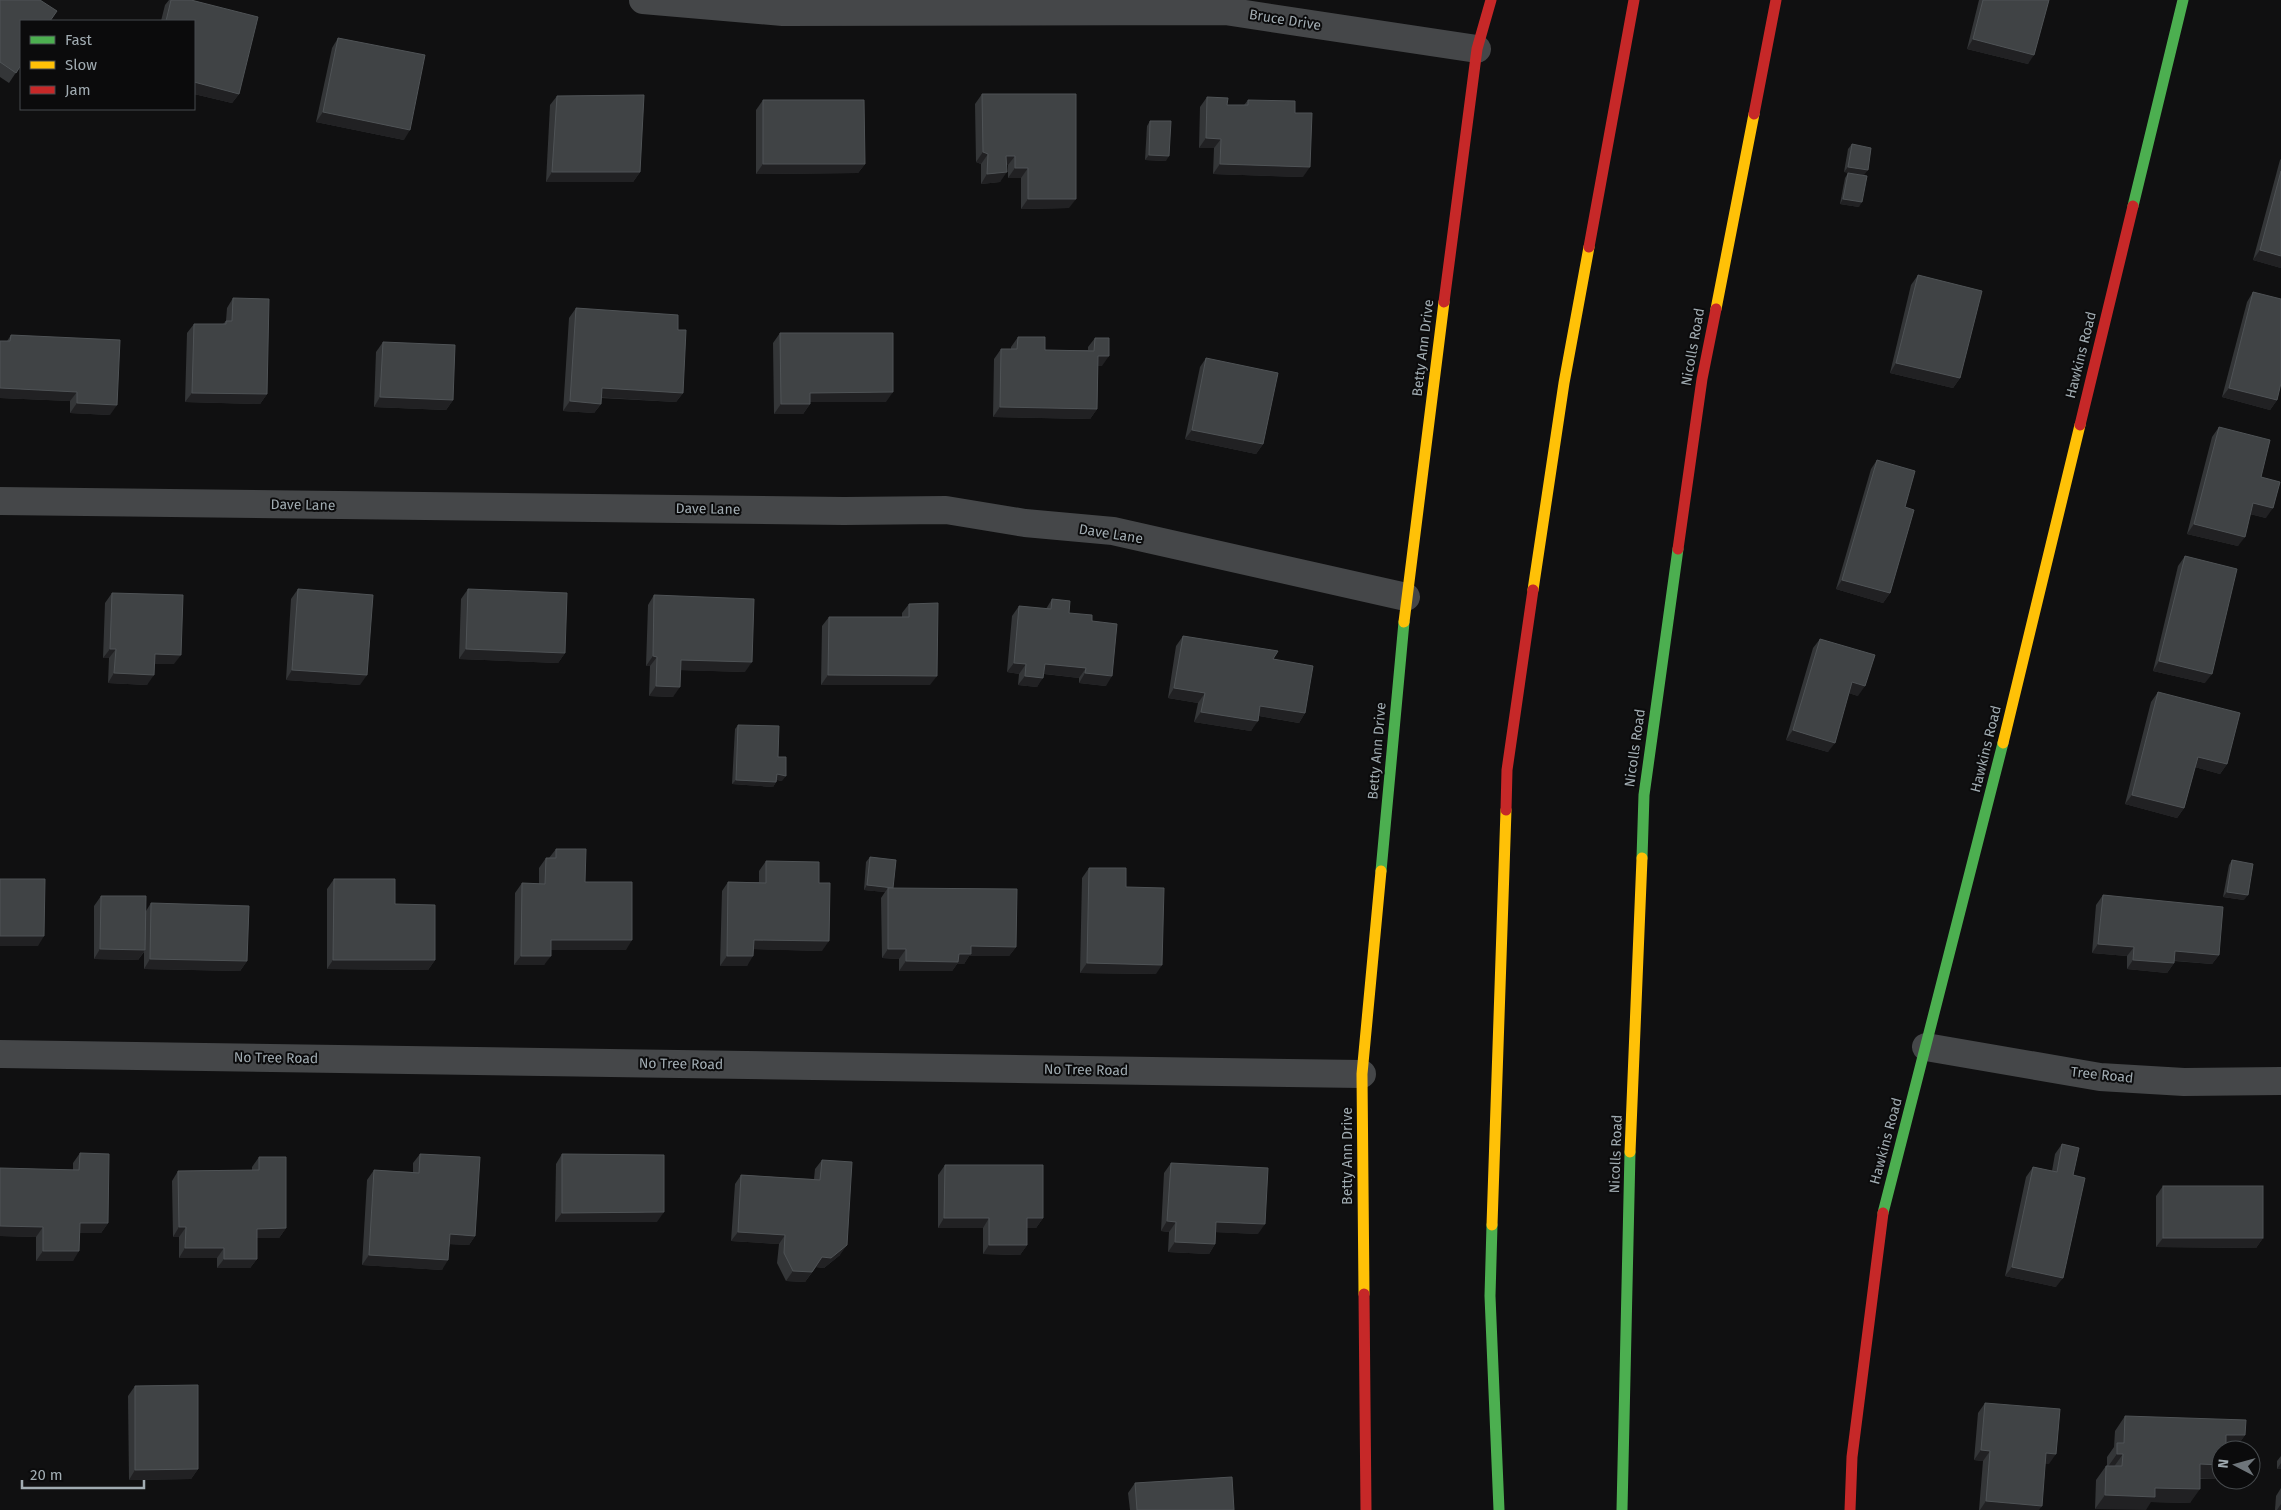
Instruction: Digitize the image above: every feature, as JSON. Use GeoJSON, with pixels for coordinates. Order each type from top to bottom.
{"type":"FeatureCollection","features":[{"type":"Feature","properties":{"kind":"main road","name":"Betty Ann Drive"},"geometry":{"type":"LineString","coordinates":[[1366,1510],[1362,1074],[1406,598],[1477,49],[1491,0]]}},
{"type":"Feature","properties":{"kind":"main road"},"geometry":{"type":"LineString","coordinates":[[1499,1510],[1490,1296],[1507,770],[1564,382],[1634,0]]}},
{"type":"Feature","properties":{"kind":"main road","name":"Nicolls Road"},"geometry":{"type":"LineString","coordinates":[[1622,1510],[1630,1164],[1644,795],[1702,379],[1776,0]]}},
{"type":"Feature","properties":{"kind":"main road","name":"Hawkins Road"},"geometry":{"type":"LineString","coordinates":[[1850,1510],[1852,1457],[1884,1208],[1970,879],[2183,0]]}},
{"type":"Feature","properties":{"kind":"street","name":"Bruce Drive"},"geometry":{"type":"LineString","coordinates":[[642,0],[783,12],[1225,11],[1477,49]]}},
{"type":"Feature","properties":{"kind":"street","name":"Dave Lane"},"geometry":{"type":"LineString","coordinates":[[0,501],[844,511],[946,510],[1025,523],[1113,532],[1406,598]]}},
{"type":"Feature","properties":{"kind":"street","name":"Tree Road"},"geometry":{"type":"LineString","coordinates":[[1926,1047],[2100,1077],[2184,1082],[2281,1081]]}},
{"type":"Feature","properties":{"kind":"street","name":"No Tree Road"},"geometry":{"type":"LineString","coordinates":[[0,1054],[1362,1074]]}},
{"type":"Feature","properties":{"kind":"building"},"geometry":{"type":"Polygon","coordinates":[[[0,0],[40,0],[57,11],[51,20],[20,20],[20,67],[16,73],[0,62],[0,0]]]}},
{"type":"Feature","properties":{"kind":"building"},"geometry":{"type":"Polygon","coordinates":[[[171,0],[191,0],[258,17],[239,94],[195,82],[195,20],[166,20],[171,0]]]}},
{"type":"Feature","properties":{"kind":"building"},"geometry":{"type":"Polygon","coordinates":[[[1983,0],[2049,0],[2034,55],[1973,39],[1983,0]]]}},
{"type":"Feature","properties":{"kind":"building"},"geometry":{"type":"Polygon","coordinates":[[[338,38],[425,55],[410,130],[323,112],[338,38]]]}},
{"type":"Feature","properties":{"kind":"building"},"geometry":{"type":"Polygon","coordinates":[[[982,94],[1076,94],[1076,199],[1028,199],[1028,168],[1015,168],[1015,156],[1006,156],[1007,172],[987,174],[988,154],[983,152],[982,94]]]}},
{"type":"Feature","properties":{"kind":"building"},"geometry":{"type":"Polygon","coordinates":[[[644,95],[640,172],[552,172],[557,96],[644,95]]]}},
{"type":"Feature","properties":{"kind":"building"},"geometry":{"type":"Polygon","coordinates":[[[1207,97],[1228,98],[1227,105],[1248,105],[1248,100],[1295,101],[1295,113],[1312,113],[1310,167],[1220,164],[1221,139],[1206,138],[1207,97]]]}},
{"type":"Feature","properties":{"kind":"building"},"geometry":{"type":"Polygon","coordinates":[[[763,100],[864,100],[865,164],[763,164],[763,100]]]}},
{"type":"Feature","properties":{"kind":"building"},"geometry":{"type":"Polygon","coordinates":[[[1150,121],[1171,121],[1169,156],[1149,155],[1150,121]]]}},
{"type":"Feature","properties":{"kind":"building"},"geometry":{"type":"Polygon","coordinates":[[[1852,144],[1871,148],[1868,170],[1848,167],[1852,144]]]}},
{"type":"Feature","properties":{"kind":"building"},"geometry":{"type":"Polygon","coordinates":[[[2281,171],[2281,256],[2260,250],[2281,171]]]}},
{"type":"Feature","properties":{"kind":"building"},"geometry":{"type":"Polygon","coordinates":[[[1848,173],[1867,176],[1862,202],[1843,199],[1848,173]]]}},
{"type":"Feature","properties":{"kind":"building"},"geometry":{"type":"Polygon","coordinates":[[[1918,275],[1982,291],[1960,378],[1896,363],[1918,275]]]}},
{"type":"Feature","properties":{"kind":"building"},"geometry":{"type":"Polygon","coordinates":[[[2253,292],[2281,299],[2281,383],[2277,400],[2229,388],[2253,292]]]}},
{"type":"Feature","properties":{"kind":"building"},"geometry":{"type":"Polygon","coordinates":[[[233,298],[269,299],[267,394],[192,393],[194,324],[226,324],[226,321],[232,321],[233,298]]]}},
{"type":"Feature","properties":{"kind":"building"},"geometry":{"type":"Polygon","coordinates":[[[576,308],[678,315],[678,330],[686,330],[683,393],[602,388],[601,404],[570,401],[576,308]]]}},
{"type":"Feature","properties":{"kind":"building"},"geometry":{"type":"Polygon","coordinates":[[[780,333],[893,333],[893,392],[810,393],[810,404],[781,404],[780,333]]]}},
{"type":"Feature","properties":{"kind":"building"},"geometry":{"type":"Polygon","coordinates":[[[11,335],[120,340],[117,405],[77,403],[77,392],[0,388],[0,341],[10,341],[11,335]]]}},
{"type":"Feature","properties":{"kind":"building"},"geometry":{"type":"Polygon","coordinates":[[[1018,337],[1045,337],[1045,350],[1094,351],[1095,338],[1109,338],[1109,356],[1098,356],[1097,409],[1000,407],[1001,349],[1017,349],[1018,337]]]}},
{"type":"Feature","properties":{"kind":"building"},"geometry":{"type":"Polygon","coordinates":[[[383,342],[455,345],[453,400],[380,397],[383,342]]]}},
{"type":"Feature","properties":{"kind":"building"},"geometry":{"type":"Polygon","coordinates":[[[1206,358],[1278,373],[1263,444],[1192,430],[1206,358]]]}},
{"type":"Feature","properties":{"kind":"building"},"geometry":{"type":"Polygon","coordinates":[[[2219,427],[2270,440],[2261,477],[2280,482],[2273,508],[2253,503],[2245,537],[2194,524],[2219,427]]]}},
{"type":"Feature","properties":{"kind":"building"},"geometry":{"type":"Polygon","coordinates":[[[1877,460],[1915,471],[1905,507],[1914,510],[1890,593],[1842,580],[1877,460]]]}},
{"type":"Feature","properties":{"kind":"building"},"geometry":{"type":"Polygon","coordinates":[[[2185,556],[2237,569],[2212,674],[2159,661],[2185,556]]]}},
{"type":"Feature","properties":{"kind":"building"},"geometry":{"type":"Polygon","coordinates":[[[298,589],[373,595],[367,675],[292,670],[298,589]]]}},
{"type":"Feature","properties":{"kind":"building"},"geometry":{"type":"Polygon","coordinates":[[[468,589],[567,593],[565,653],[466,649],[468,589]]]}},
{"type":"Feature","properties":{"kind":"building"},"geometry":{"type":"Polygon","coordinates":[[[112,593],[183,595],[181,655],[155,654],[154,675],[114,673],[116,649],[110,649],[112,593]]]}},
{"type":"Feature","properties":{"kind":"building"},"geometry":{"type":"Polygon","coordinates":[[[654,595],[754,599],[752,662],[681,660],[680,687],[656,686],[657,657],[653,656],[654,595]]]}},
{"type":"Feature","properties":{"kind":"building"},"geometry":{"type":"Polygon","coordinates":[[[1052,599],[1070,601],[1069,613],[1092,615],[1092,621],[1117,624],[1112,676],[1085,673],[1086,668],[1045,664],[1043,678],[1025,676],[1026,664],[1014,663],[1019,606],[1051,609],[1052,599]]]}},
{"type":"Feature","properties":{"kind":"building"},"geometry":{"type":"Polygon","coordinates":[[[938,603],[937,676],[828,675],[829,617],[909,617],[909,604],[938,603]]]}},
{"type":"Feature","properties":{"kind":"building"},"geometry":{"type":"Polygon","coordinates":[[[1183,636],[1278,651],[1273,659],[1313,666],[1305,713],[1260,706],[1258,721],[1201,712],[1205,693],[1174,688],[1183,636]]]}},
{"type":"Feature","properties":{"kind":"building"},"geometry":{"type":"Polygon","coordinates":[[[1820,639],[1875,655],[1865,686],[1852,682],[1835,743],[1793,730],[1820,639]]]}},
{"type":"Feature","properties":{"kind":"building"},"geometry":{"type":"Polygon","coordinates":[[[2158,692],[2240,713],[2227,764],[2198,757],[2184,808],[2132,795],[2158,692]]]}},
{"type":"Feature","properties":{"kind":"building"},"geometry":{"type":"Polygon","coordinates":[[[738,725],[779,726],[778,757],[786,757],[786,776],[777,774],[776,782],[736,780],[738,725]]]}},
{"type":"Feature","properties":{"kind":"building"},"geometry":{"type":"Polygon","coordinates":[[[556,849],[586,849],[585,882],[632,882],[632,940],[551,940],[551,956],[521,956],[522,883],[545,884],[546,858],[556,858],[556,849]]]}},
{"type":"Feature","properties":{"kind":"building"},"geometry":{"type":"Polygon","coordinates":[[[870,857],[896,860],[893,888],[867,885],[870,857]]]}},
{"type":"Feature","properties":{"kind":"building"},"geometry":{"type":"Polygon","coordinates":[[[2232,860],[2253,864],[2248,895],[2227,892],[2232,860]]]}},
{"type":"Feature","properties":{"kind":"building"},"geometry":{"type":"Polygon","coordinates":[[[766,861],[819,862],[819,883],[830,883],[829,941],[754,940],[753,956],[727,956],[728,882],[766,883],[766,861]]]}},
{"type":"Feature","properties":{"kind":"building"},"geometry":{"type":"Polygon","coordinates":[[[1089,868],[1126,868],[1126,887],[1164,888],[1162,965],[1087,963],[1089,868]]]}},
{"type":"Feature","properties":{"kind":"building"},"geometry":{"type":"Polygon","coordinates":[[[0,879],[45,879],[44,936],[0,936],[0,879]]]}},
{"type":"Feature","properties":{"kind":"building"},"geometry":{"type":"Polygon","coordinates":[[[334,879],[395,879],[395,904],[435,905],[435,960],[333,960],[334,879]]]}},
{"type":"Feature","properties":{"kind":"building"},"geometry":{"type":"Polygon","coordinates":[[[888,888],[1017,889],[1016,947],[971,946],[971,954],[959,954],[958,962],[906,961],[906,949],[888,949],[888,888]]]}},
{"type":"Feature","properties":{"kind":"building"},"geometry":{"type":"Polygon","coordinates":[[[2103,895],[2223,907],[2219,955],[2175,951],[2174,963],[2133,960],[2134,947],[2098,944],[2103,895]]]}},
{"type":"Feature","properties":{"kind":"building"},"geometry":{"type":"Polygon","coordinates":[[[101,896],[146,896],[145,950],[100,949],[101,896]]]}},
{"type":"Feature","properties":{"kind":"building"},"geometry":{"type":"Polygon","coordinates":[[[151,903],[249,906],[247,961],[150,959],[151,903]]]}},
{"type":"Feature","properties":{"kind":"building"},"geometry":{"type":"Polygon","coordinates":[[[2062,1144],[2079,1148],[2073,1175],[2085,1178],[2063,1278],[2012,1267],[2033,1167],[2057,1172],[2062,1144]]]}},
{"type":"Feature","properties":{"kind":"building"},"geometry":{"type":"Polygon","coordinates":[[[80,1153],[109,1154],[108,1223],[80,1223],[79,1251],[43,1251],[43,1227],[0,1226],[0,1168],[79,1170],[80,1153]]]}},
{"type":"Feature","properties":{"kind":"building"},"geometry":{"type":"Polygon","coordinates":[[[420,1154],[480,1157],[475,1236],[450,1234],[448,1260],[369,1255],[374,1170],[419,1173],[420,1154]]]}},
{"type":"Feature","properties":{"kind":"building"},"geometry":{"type":"Polygon","coordinates":[[[562,1154],[664,1155],[664,1212],[562,1213],[562,1154]]]}},
{"type":"Feature","properties":{"kind":"building"},"geometry":{"type":"Polygon","coordinates":[[[259,1157],[286,1157],[286,1228],[257,1229],[257,1259],[224,1259],[224,1248],[185,1248],[186,1227],[179,1227],[178,1171],[259,1170],[259,1157]]]}},
{"type":"Feature","properties":{"kind":"building"},"geometry":{"type":"Polygon","coordinates":[[[822,1160],[852,1162],[847,1245],[831,1258],[822,1257],[812,1272],[793,1271],[784,1253],[785,1235],[738,1232],[741,1175],[820,1180],[822,1160]]]}},
{"type":"Feature","properties":{"kind":"building"},"geometry":{"type":"Polygon","coordinates":[[[1171,1163],[1268,1168],[1265,1224],[1216,1222],[1215,1244],[1175,1242],[1176,1222],[1167,1221],[1171,1163]]]}},
{"type":"Feature","properties":{"kind":"building"},"geometry":{"type":"Polygon","coordinates":[[[945,1165],[1043,1165],[1043,1218],[1027,1218],[1027,1245],[989,1245],[989,1218],[944,1218],[945,1165]]]}},
{"type":"Feature","properties":{"kind":"building"},"geometry":{"type":"Polygon","coordinates":[[[2163,1186],[2263,1186],[2263,1238],[2163,1238],[2163,1186]]]}},
{"type":"Feature","properties":{"kind":"building"},"geometry":{"type":"Polygon","coordinates":[[[198,1385],[198,1469],[135,1470],[135,1386],[198,1385]]]}},
{"type":"Feature","properties":{"kind":"building"},"geometry":{"type":"Polygon","coordinates":[[[1985,1403],[2060,1409],[2056,1454],[2046,1453],[2042,1506],[1986,1501],[1990,1451],[1981,1450],[1985,1403]]]}},
{"type":"Feature","properties":{"kind":"building"},"geometry":{"type":"Polygon","coordinates":[[[2125,1416],[2246,1420],[2245,1435],[2226,1435],[2226,1440],[2211,1440],[2211,1465],[2200,1464],[2200,1489],[2155,1488],[2155,1497],[2105,1495],[2106,1466],[2122,1466],[2123,1454],[2117,1454],[2117,1443],[2124,1443],[2125,1416]]]}},
{"type":"Feature","properties":{"kind":"building"},"geometry":{"type":"Polygon","coordinates":[[[1232,1477],[1234,1510],[1137,1510],[1135,1483],[1232,1477]]]}},
{"type":"Feature","properties":{"kind":"traffic: fast"},"geometry":{"type":"LineString","coordinates":[[2133,206],[2183,0]]}},
{"type":"Feature","properties":{"kind":"traffic: fast"},"geometry":{"type":"LineString","coordinates":[[1642,858],[1644,795],[1678,549]]}},
{"type":"Feature","properties":{"kind":"traffic: fast"},"geometry":{"type":"LineString","coordinates":[[1381,871],[1404,622]]}},
{"type":"Feature","properties":{"kind":"traffic: fast"},"geometry":{"type":"LineString","coordinates":[[1883,1213],[2003,743]]}},
{"type":"Feature","properties":{"kind":"traffic: fast"},"geometry":{"type":"LineString","coordinates":[[1622,1510],[1630,1152]]}},
{"type":"Feature","properties":{"kind":"traffic: fast"},"geometry":{"type":"LineString","coordinates":[[1492,1225],[1490,1296],[1499,1510]]}},
{"type":"Feature","properties":{"kind":"traffic: slow"},"geometry":{"type":"LineString","coordinates":[[1716,309],[1754,114]]}},
{"type":"Feature","properties":{"kind":"traffic: slow"},"geometry":{"type":"LineString","coordinates":[[1533,590],[1564,383],[1589,247]]}},
{"type":"Feature","properties":{"kind":"traffic: slow"},"geometry":{"type":"LineString","coordinates":[[1404,622],[1444,302]]}},
{"type":"Feature","properties":{"kind":"traffic: slow"},"geometry":{"type":"LineString","coordinates":[[2003,743],[2080,425]]}},
{"type":"Feature","properties":{"kind":"traffic: slow"},"geometry":{"type":"LineString","coordinates":[[1492,1225],[1506,810]]}},
{"type":"Feature","properties":{"kind":"traffic: slow"},"geometry":{"type":"LineString","coordinates":[[1630,1152],[1642,858]]}},
{"type":"Feature","properties":{"kind":"traffic: slow"},"geometry":{"type":"LineString","coordinates":[[1364,1294],[1362,1074],[1381,871]]}},
{"type":"Feature","properties":{"kind":"traffic: jam"},"geometry":{"type":"LineString","coordinates":[[1444,302],[1477,49],[1491,0]]}},
{"type":"Feature","properties":{"kind":"traffic: jam"},"geometry":{"type":"LineString","coordinates":[[1589,247],[1634,0]]}},
{"type":"Feature","properties":{"kind":"traffic: jam"},"geometry":{"type":"LineString","coordinates":[[1754,114],[1776,0]]}},
{"type":"Feature","properties":{"kind":"traffic: jam"},"geometry":{"type":"LineString","coordinates":[[2080,425],[2133,206]]}},
{"type":"Feature","properties":{"kind":"traffic: jam"},"geometry":{"type":"LineString","coordinates":[[1678,549],[1702,379],[1716,309]]}},
{"type":"Feature","properties":{"kind":"traffic: jam"},"geometry":{"type":"LineString","coordinates":[[1506,810],[1507,770],[1533,590]]}},
{"type":"Feature","properties":{"kind":"traffic: jam"},"geometry":{"type":"LineString","coordinates":[[1850,1510],[1852,1457],[1883,1213]]}},
{"type":"Feature","properties":{"kind":"traffic: jam"},"geometry":{"type":"LineString","coordinates":[[1364,1294],[1366,1510]]}}]}
